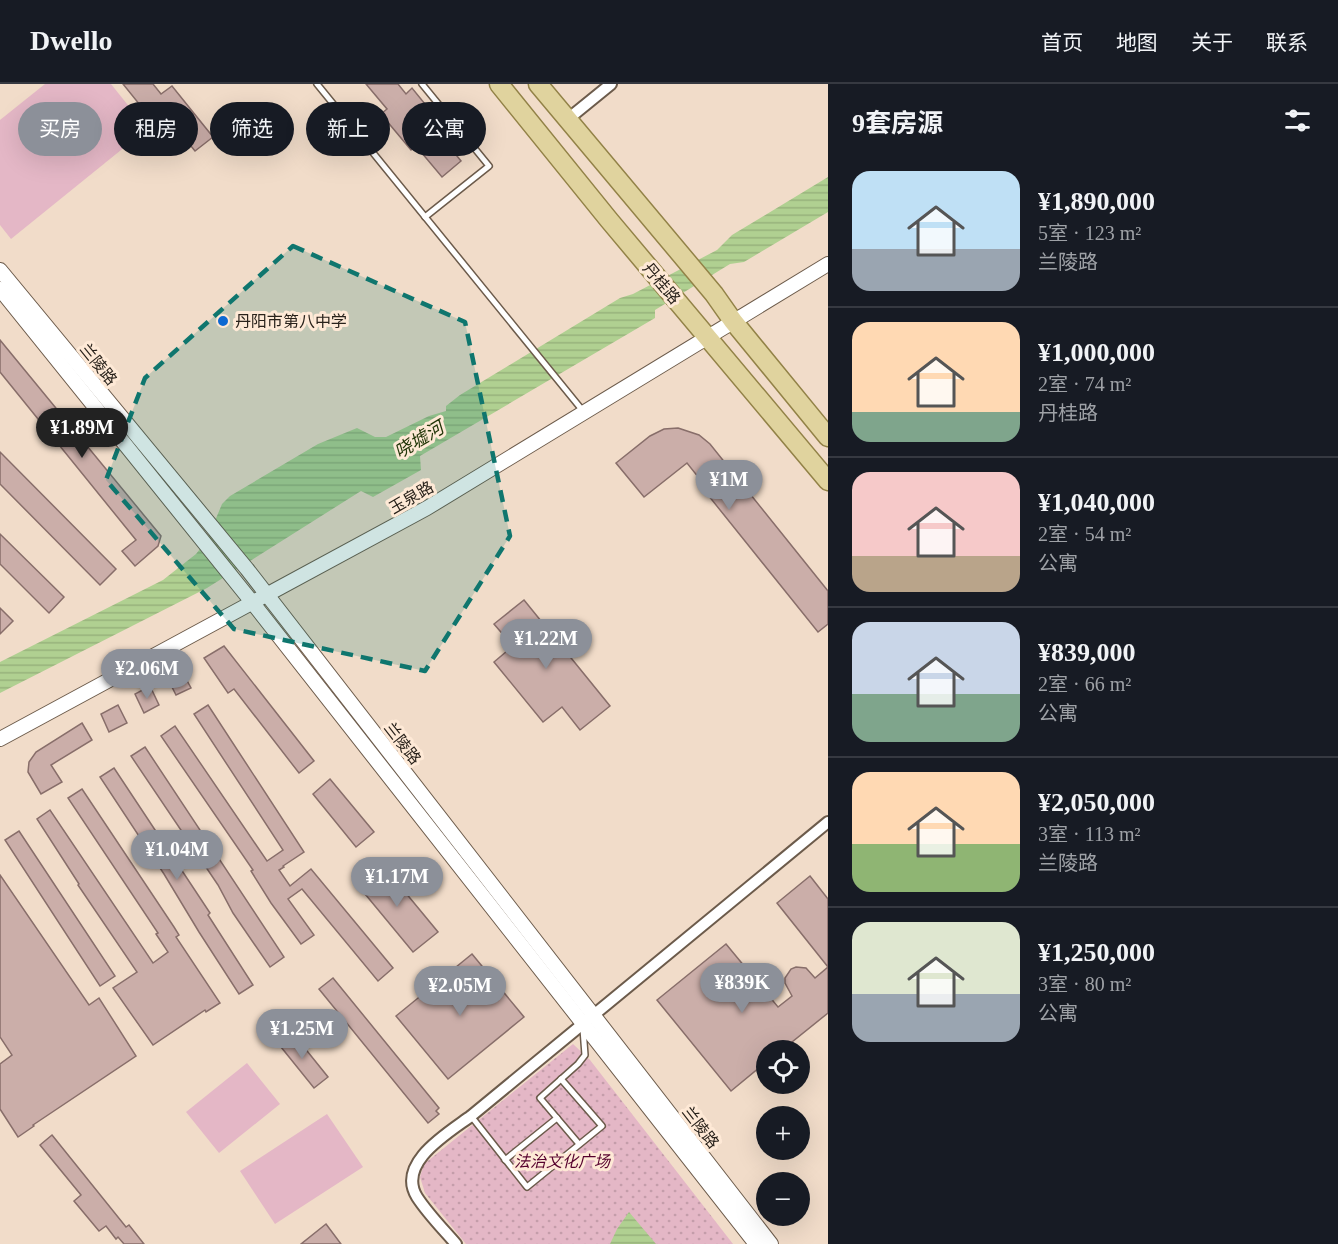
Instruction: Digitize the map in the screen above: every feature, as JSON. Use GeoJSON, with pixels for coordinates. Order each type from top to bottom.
{"type":"FeatureCollection","features":[{"type":"Feature","properties":{"kind":"main road","name":"丹桂路"},"geometry":{"type":"LineString","coordinates":[[499,84],[652,272],[828,481]]}},
{"type":"Feature","properties":{"kind":"main road","name":"丹桂路"},"geometry":{"type":"LineString","coordinates":[[538,84],[714,294],[733,321],[828,436]]}},
{"type":"Feature","properties":{"kind":"street"},"geometry":{"type":"LineString","coordinates":[[568,119],[611,84]]}},
{"type":"Feature","properties":{"kind":"street","name":"玉泉路"},"geometry":{"type":"LineString","coordinates":[[0,739],[427,508],[828,264]]}},
{"type":"Feature","properties":{"kind":"street","name":"兰陵路"},"geometry":{"type":"LineString","coordinates":[[0,270],[267,594],[756,1244]]}},
{"type":"Feature","properties":{"kind":"street","name":"兰陵路"},"geometry":{"type":"LineString","coordinates":[[0,289],[771,1244]]}},
{"type":"Feature","properties":{"kind":"street"},"geometry":{"type":"LineString","coordinates":[[456,1244],[417,1196],[413,1185],[414,1172],[420,1158],[431,1145],[471,1116],[828,822]]}},
{"type":"Feature","properties":{"kind":"lane"},"geometry":{"type":"LineString","coordinates":[[317,84],[583,411]]}},
{"type":"Feature","properties":{"kind":"lane"},"geometry":{"type":"LineString","coordinates":[[422,84],[489,166],[425,218]]}},
{"type":"Feature","properties":{"kind":"lane"},"geometry":{"type":"LineString","coordinates":[[579,1144],[540,1098],[585,1055],[588,1018]]}},
{"type":"Feature","properties":{"kind":"lane"},"geometry":{"type":"LineString","coordinates":[[471,1116],[526,1187],[602,1126],[561,1079]]}},
{"type":"Feature","properties":{"kind":"lane"},"geometry":{"type":"LineString","coordinates":[[505,1160],[557,1118]]}},
{"type":"Feature","properties":{"kind":"highlighted area"},"geometry":{"type":"Polygon","coordinates":[[[293,246],[465,322],[510,536],[425,671],[234,629],[106,480],[145,378],[293,246]]]}},
{"type":"Feature","properties":{"kind":"green space"},"geometry":{"type":"Polygon","coordinates":[[[45,84],[111,84],[125,102],[114,102],[114,156],[11,239],[0,225],[0,120],[18,106],[18,156],[102,156],[102,102],[22,102],[45,84]]]}},
{"type":"Feature","properties":{"kind":"green space","name":"法治文化广场"},"geometry":{"type":"Polygon","coordinates":[[[573,1044],[590,1060],[733,1244],[466,1244],[425,1193],[420,1177],[424,1164],[573,1044]]]}},
{"type":"Feature","properties":{"kind":"green space"},"geometry":{"type":"Polygon","coordinates":[[[247,1063],[280,1104],[219,1153],[186,1112],[247,1063]]]}},
{"type":"Feature","properties":{"kind":"green space"},"geometry":{"type":"Polygon","coordinates":[[[327,1114],[363,1167],[275,1224],[240,1171],[327,1114]]]}},
{"type":"Feature","properties":{"kind":"water","name":"哓墟河"},"geometry":{"type":"Polygon","coordinates":[[[828,177],[828,212],[744,262],[730,264],[655,310],[655,318],[420,456],[421,470],[373,497],[361,491],[207,588],[0,693],[0,662],[163,580],[196,554],[207,540],[222,504],[230,496],[318,444],[357,428],[375,437],[386,437],[429,416],[446,411],[446,406],[460,395],[620,298],[633,294],[717,250],[732,235],[828,177]]]}},
{"type":"Feature","properties":{"kind":"water"},"geometry":{"type":"Polygon","coordinates":[[[629,1212],[656,1244],[610,1244],[629,1212]]]}},
{"type":"Feature","properties":{"kind":"building"},"geometry":{"type":"Polygon","coordinates":[[[123,84],[153,84],[161,94],[172,86],[185,102],[138,102],[123,84]]]}},
{"type":"Feature","properties":{"kind":"building"},"geometry":{"type":"Polygon","coordinates":[[[366,84],[398,84],[406,94],[412,88],[423,102],[402,102],[402,139],[390,125],[390,102],[381,102],[366,84]]]}},
{"type":"Feature","properties":{"kind":"building"},"geometry":{"type":"Polygon","coordinates":[[[198,118],[210,133],[210,139],[198,149],[198,118]]]}},
{"type":"Feature","properties":{"kind":"building"},"geometry":{"type":"Polygon","coordinates":[[[424,156],[457,156],[461,161],[442,177],[424,156]]]}},
{"type":"Feature","properties":{"kind":"building"},"geometry":{"type":"Polygon","coordinates":[[[0,340],[161,536],[158,546],[135,566],[122,551],[136,540],[0,372],[0,340]]]}},
{"type":"Feature","properties":{"kind":"building"},"geometry":{"type":"Polygon","coordinates":[[[678,428],[699,435],[710,444],[828,591],[828,624],[818,632],[704,490],[707,488],[687,463],[644,497],[616,463],[650,436],[664,429],[678,428]]]}},
{"type":"Feature","properties":{"kind":"building"},"geometry":{"type":"Polygon","coordinates":[[[0,452],[116,569],[100,585],[0,484],[0,452]]]}},
{"type":"Feature","properties":{"kind":"building"},"geometry":{"type":"Polygon","coordinates":[[[0,534],[64,597],[49,613],[0,564],[0,534]]]}},
{"type":"Feature","properties":{"kind":"building"},"geometry":{"type":"Polygon","coordinates":[[[524,600],[610,706],[580,730],[562,707],[543,722],[494,662],[513,646],[494,624],[524,600]]]}},
{"type":"Feature","properties":{"kind":"building"},"geometry":{"type":"Polygon","coordinates":[[[0,608],[13,621],[0,634],[0,608]]]}},
{"type":"Feature","properties":{"kind":"building"},"geometry":{"type":"Polygon","coordinates":[[[224,646],[314,761],[299,773],[234,689],[228,693],[204,658],[224,646]]]}},
{"type":"Feature","properties":{"kind":"building"},"geometry":{"type":"Polygon","coordinates":[[[180,668],[191,688],[176,695],[166,675],[180,668]]]}},
{"type":"Feature","properties":{"kind":"building"},"geometry":{"type":"Polygon","coordinates":[[[150,686],[159,705],[144,713],[135,694],[150,686]]]}},
{"type":"Feature","properties":{"kind":"building"},"geometry":{"type":"Polygon","coordinates":[[[118,705],[127,723],[109,732],[101,714],[118,705]]]}},
{"type":"Feature","properties":{"kind":"building"},"geometry":{"type":"Polygon","coordinates":[[[208,705],[304,852],[279,870],[290,886],[311,869],[393,968],[378,981],[302,889],[288,899],[314,935],[301,944],[271,903],[251,871],[253,870],[161,736],[175,726],[267,861],[283,850],[194,714],[208,705]]]}},
{"type":"Feature","properties":{"kind":"building"},"geometry":{"type":"Polygon","coordinates":[[[82,723],[92,740],[51,765],[62,782],[41,794],[28,772],[29,762],[36,752],[82,723]]]}},
{"type":"Feature","properties":{"kind":"building"},"geometry":{"type":"Polygon","coordinates":[[[145,747],[284,957],[270,967],[131,756],[145,747]]]}},
{"type":"Feature","properties":{"kind":"building"},"geometry":{"type":"Polygon","coordinates":[[[114,768],[210,913],[208,915],[253,985],[239,994],[100,777],[114,768]]]}},
{"type":"Feature","properties":{"kind":"building"},"geometry":{"type":"Polygon","coordinates":[[[330,779],[374,832],[356,847],[313,794],[330,779]]]}},
{"type":"Feature","properties":{"kind":"building"},"geometry":{"type":"Polygon","coordinates":[[[82,789],[174,927],[179,935],[176,937],[220,1003],[206,1012],[205,1010],[153,1045],[113,988],[137,972],[37,819],[50,810],[153,963],[168,952],[156,934],[158,933],[68,798],[82,789]]]}},
{"type":"Feature","properties":{"kind":"building"},"geometry":{"type":"Polygon","coordinates":[[[19,831],[115,976],[100,986],[5,840],[19,831]]]}},
{"type":"Feature","properties":{"kind":"building"},"geometry":{"type":"Polygon","coordinates":[[[381,863],[438,932],[413,952],[356,883],[381,863]]]}},
{"type":"Feature","properties":{"kind":"building"},"geometry":{"type":"Polygon","coordinates":[[[0,875],[89,1005],[99,998],[136,1056],[18,1137],[0,1109],[0,1064],[12,1055],[0,1037],[0,875]]]}},
{"type":"Feature","properties":{"kind":"building"},"geometry":{"type":"Polygon","coordinates":[[[810,876],[828,899],[828,967],[777,903],[810,876]]]}},
{"type":"Feature","properties":{"kind":"building"},"geometry":{"type":"Polygon","coordinates":[[[726,944],[778,1007],[792,996],[785,983],[785,978],[791,969],[806,968],[815,978],[828,967],[828,1013],[794,1040],[756,1040],[756,1070],[731,1091],[657,1000],[726,944]]]}},
{"type":"Feature","properties":{"kind":"building"},"geometry":{"type":"Polygon","coordinates":[[[472,954],[524,1017],[448,1079],[396,1016],[472,954]]]}},
{"type":"Feature","properties":{"kind":"building"},"geometry":{"type":"Polygon","coordinates":[[[333,978],[439,1108],[436,1111],[439,1114],[428,1123],[319,989],[333,978]]]}},
{"type":"Feature","properties":{"kind":"building"},"geometry":{"type":"Polygon","coordinates":[[[291,1031],[328,1077],[314,1088],[277,1042],[291,1031]]]}},
{"type":"Feature","properties":{"kind":"building"},"geometry":{"type":"Polygon","coordinates":[[[52,1135],[126,1227],[129,1225],[144,1244],[124,1244],[118,1237],[116,1239],[106,1226],[99,1231],[74,1201],[81,1195],[40,1145],[52,1135]]]}},
{"type":"Feature","properties":{"kind":"building"},"geometry":{"type":"Polygon","coordinates":[[[326,1224],[341,1244],[301,1244],[326,1224]]]}},
{"type":"Feature","properties":{"kind":"place","name":"丹阳市第八中学"},"geometry":{"type":"Point","coordinates":[223,321]}}]}
